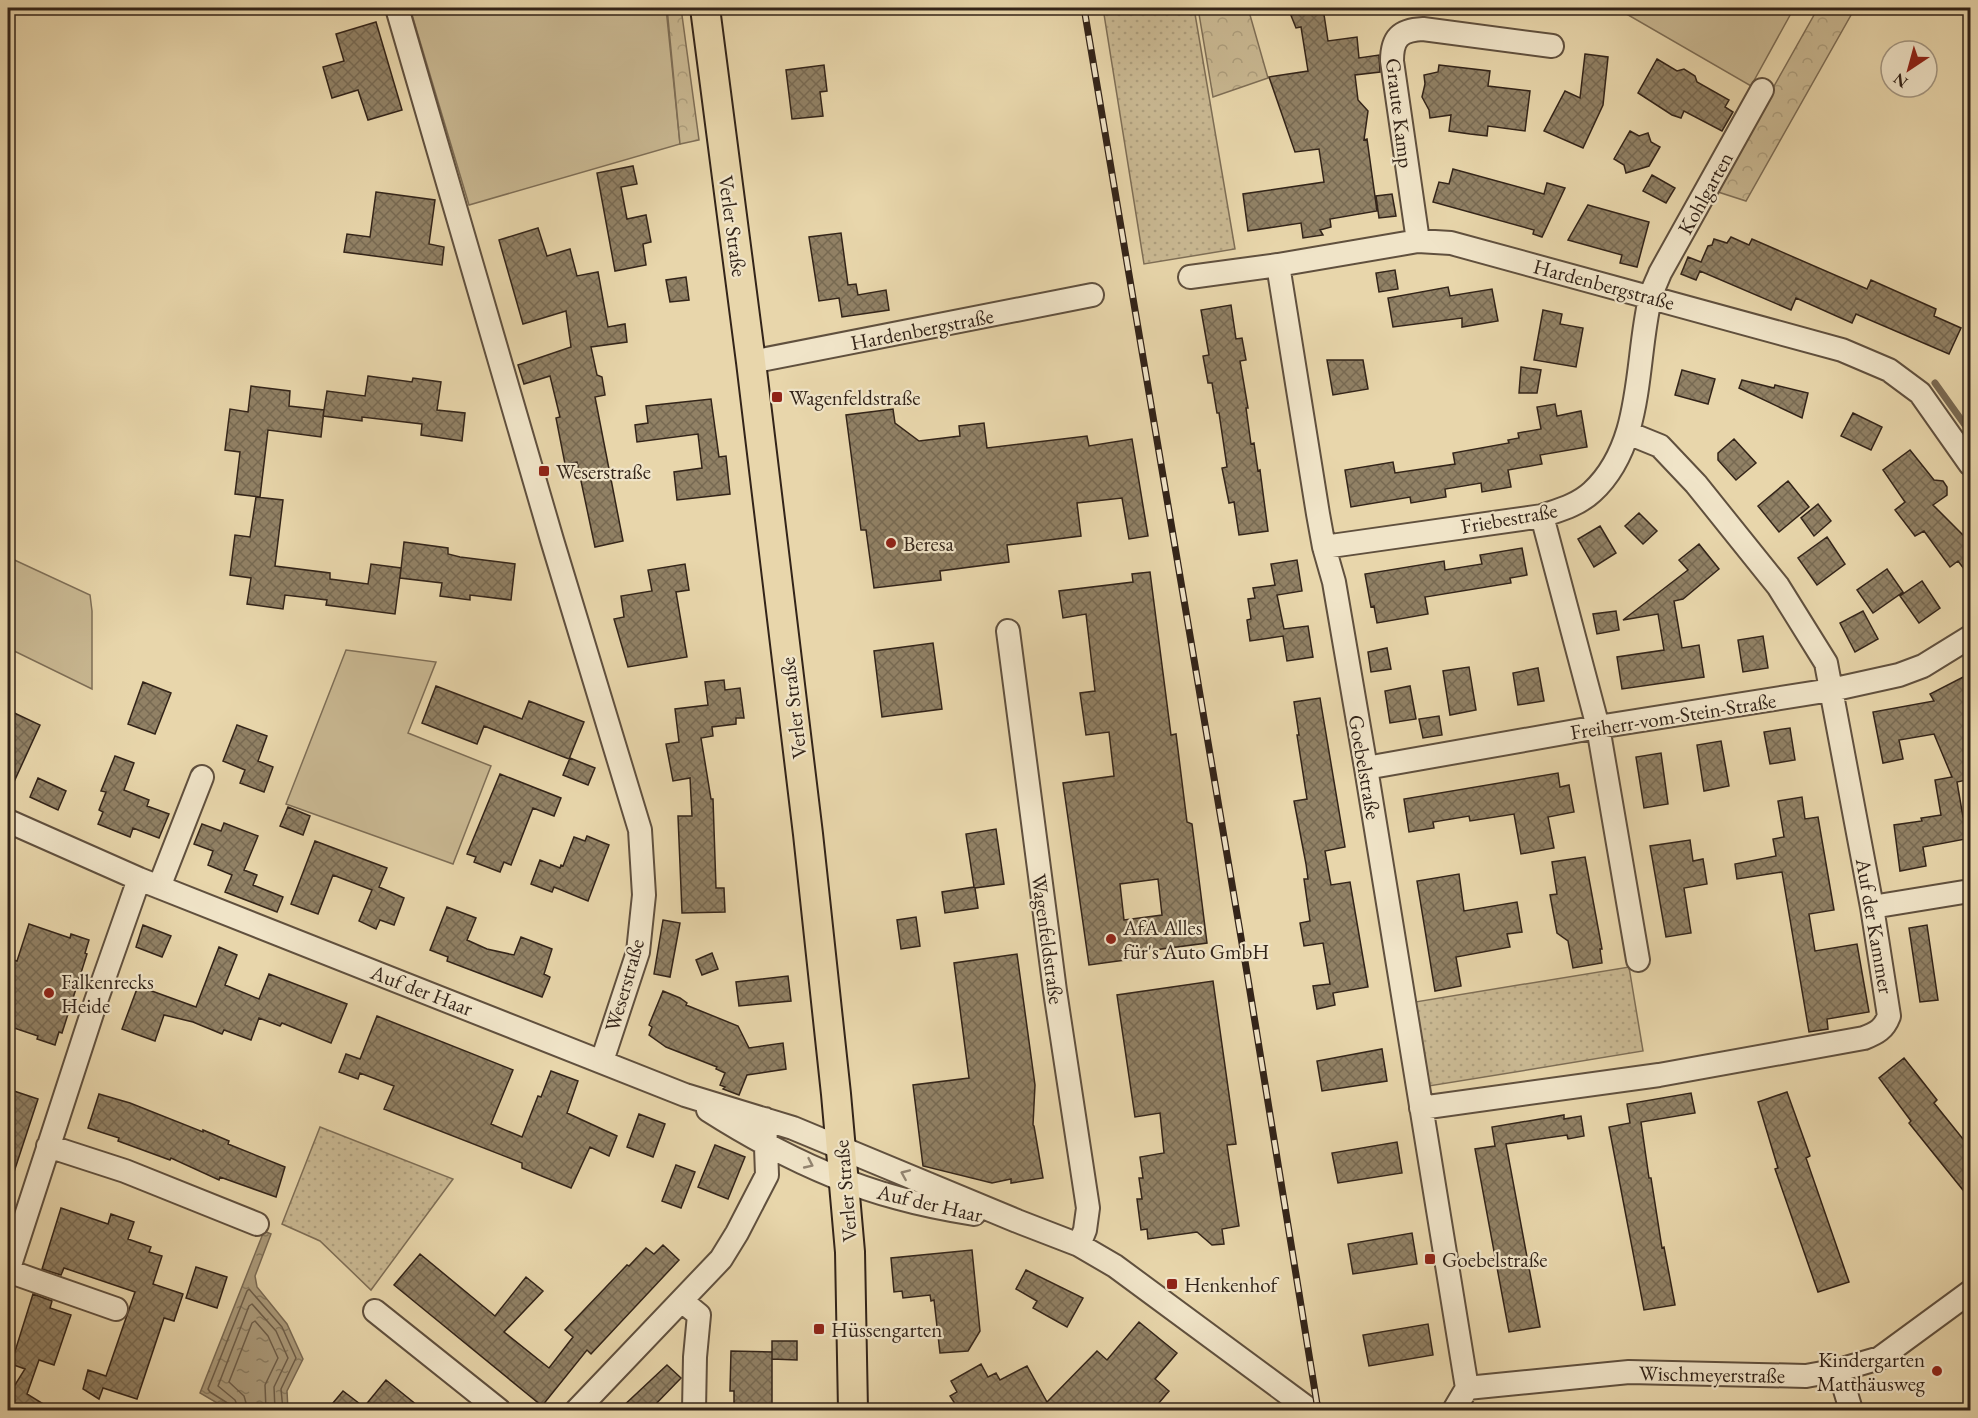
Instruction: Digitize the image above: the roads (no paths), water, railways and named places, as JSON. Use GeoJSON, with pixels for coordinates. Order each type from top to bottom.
{"type":"FeatureCollection","features":[{"type":"Feature","properties":{"kind":"main road","name":"Verler Straße"},"geometry":{"type":"LineString","coordinates":[[705,8],[751,362],[808,834],[850,1252],[853,1410]]}},
{"type":"Feature","properties":{"kind":"street","name":"Weserstraße"},"geometry":{"type":"LineString","coordinates":[[398,8],[552,540],[640,830],[644,896],[638,952],[602,1061]]}},
{"type":"Feature","properties":{"kind":"street","name":"Graute Kamp"},"geometry":{"type":"LineString","coordinates":[[1418,241],[1392,61],[1392,46],[1400,35],[1410,30],[1423,29],[1552,46]]}},
{"type":"Feature","properties":{"kind":"street","name":"Kohlgarten"},"geometry":{"type":"LineString","coordinates":[[1650,297],[1660,273],[1762,90]]}},
{"type":"Feature","properties":{"kind":"street","name":"Hardenbergstraße"},"geometry":{"type":"LineString","coordinates":[[1190,277],[1278,265],[1418,241],[1451,243],[1842,350],[1888,370],[1920,393],[1971,464]]}},
{"type":"Feature","properties":{"kind":"street","name":"Goebelstraße"},"geometry":{"type":"LineString","coordinates":[[1278,265],[1324,547],[1334,582],[1366,768],[1467,1388]]}},
{"type":"Feature","properties":{"kind":"street","name":"Hardenbergstraße"},"geometry":{"type":"LineString","coordinates":[[751,362],[1092,295]]}},
{"type":"Feature","properties":{"kind":"street","name":"Friebestraße"},"geometry":{"type":"LineString","coordinates":[[1324,547],[1542,516],[1569,507],[1590,494],[1607,475],[1620,455],[1628,433],[1650,297]]}},
{"type":"Feature","properties":{"kind":"street","name":"Auf der Kammer"},"geometry":{"type":"LineString","coordinates":[[1421,1108],[1659,1076],[1864,1038],[1876,1033],[1886,1025],[1889,1016],[1889,1004],[1872,908],[1826,663],[1778,586],[1696,484],[1660,446],[1628,433]]}},
{"type":"Feature","properties":{"kind":"street"},"geometry":{"type":"LineString","coordinates":[[1542,516],[1598,727],[1638,960]]}},
{"type":"Feature","properties":{"kind":"street","name":"Wagenfeldstraße"},"geometry":{"type":"LineString","coordinates":[[1008,631],[1054,991],[1088,1208],[1079,1245]]}},
{"type":"Feature","properties":{"kind":"street","name":"Freiherr-vom-Stein-Straße"},"geometry":{"type":"LineString","coordinates":[[1366,768],[1598,727],[1831,690],[1899,675],[1923,666],[1971,637]]}},
{"type":"Feature","properties":{"kind":"street"},"geometry":{"type":"LineString","coordinates":[[116,1310],[8,1271],[96,1001],[149,883],[202,777]]}},
{"type":"Feature","properties":{"kind":"street","name":"Auf der Haar"},"geometry":{"type":"LineString","coordinates":[[8,821],[149,883],[685,1095],[793,1128],[1079,1245],[1115,1266],[1305,1409]]}},
{"type":"Feature","properties":{"kind":"street"},"geometry":{"type":"LineString","coordinates":[[1872,908],[1971,891]]}},
{"type":"Feature","properties":{"kind":"street","name":"Auf der Haar"},"geometry":{"type":"LineString","coordinates":[[685,1095],[733,1126],[844,1180],[900,1199],[1017,1221]]}},
{"type":"Feature","properties":{"kind":"street"},"geometry":{"type":"LineString","coordinates":[[578,1410],[721,1259],[738,1233],[767,1174],[765,1119]]}},
{"type":"Feature","properties":{"kind":"street"},"geometry":{"type":"LineString","coordinates":[[48,1146],[125,1171],[257,1224]]}},
{"type":"Feature","properties":{"kind":"street","name":"Wischmeyerstraße"},"geometry":{"type":"LineString","coordinates":[[1467,1388],[1629,1372],[1806,1376],[1839,1370],[1880,1358],[1971,1292]]}},
{"type":"Feature","properties":{"kind":"street"},"geometry":{"type":"LineString","coordinates":[[682,1301],[699,1315],[694,1410]]}},
{"type":"Feature","properties":{"kind":"street"},"geometry":{"type":"LineString","coordinates":[[375,1311],[499,1410]]}},
{"type":"Feature","properties":{"kind":"street"},"geometry":{"type":"LineString","coordinates":[[1839,1370],[1851,1410]]}},
{"type":"Feature","properties":{"kind":"street"},"geometry":{"type":"LineString","coordinates":[[1454,1410],[1467,1388]]}},
{"type":"Feature","properties":{"kind":"water"},"geometry":{"type":"Polygon","coordinates":[[[264,1231],[271,1234],[255,1276],[257,1287],[287,1324],[303,1359],[287,1391],[288,1410],[229,1410],[200,1393],[264,1231]]]}},
{"type":"Feature","properties":{"kind":"waterway"},"geometry":{"type":"LineString","coordinates":[[1935,383],[1970,432]]}},
{"type":"Feature","properties":{"kind":"railway"},"geometry":{"type":"LineString","coordinates":[[1084,8],[1247,973],[1318,1410]]}},
{"type":"Feature","properties":{"kind":"place","name":"Wagenfeldstraße"},"geometry":{"type":"Point","coordinates":[777,397]}},
{"type":"Feature","properties":{"kind":"place","name":"Weserstraße"},"geometry":{"type":"Point","coordinates":[544,471]}},
{"type":"Feature","properties":{"kind":"place","name":"Beresa"},"geometry":{"type":"Point","coordinates":[891,543]}},
{"type":"Feature","properties":{"kind":"place","name":"AfA Alles für's Auto GmbH"},"geometry":{"type":"Point","coordinates":[1111,939]}},
{"type":"Feature","properties":{"kind":"place","name":"Falkenrecks Heide"},"geometry":{"type":"Point","coordinates":[49,993]}},
{"type":"Feature","properties":{"kind":"place","name":"Goebelstraße"},"geometry":{"type":"Point","coordinates":[1430,1259]}},
{"type":"Feature","properties":{"kind":"place","name":"Henkenhof"},"geometry":{"type":"Point","coordinates":[1172,1284]}},
{"type":"Feature","properties":{"kind":"place","name":"Hüssengarten"},"geometry":{"type":"Point","coordinates":[819,1329]}},
{"type":"Feature","properties":{"kind":"place","name":"Kindergarten Matthäusweg"},"geometry":{"type":"Point","coordinates":[1937,1371]}}]}
